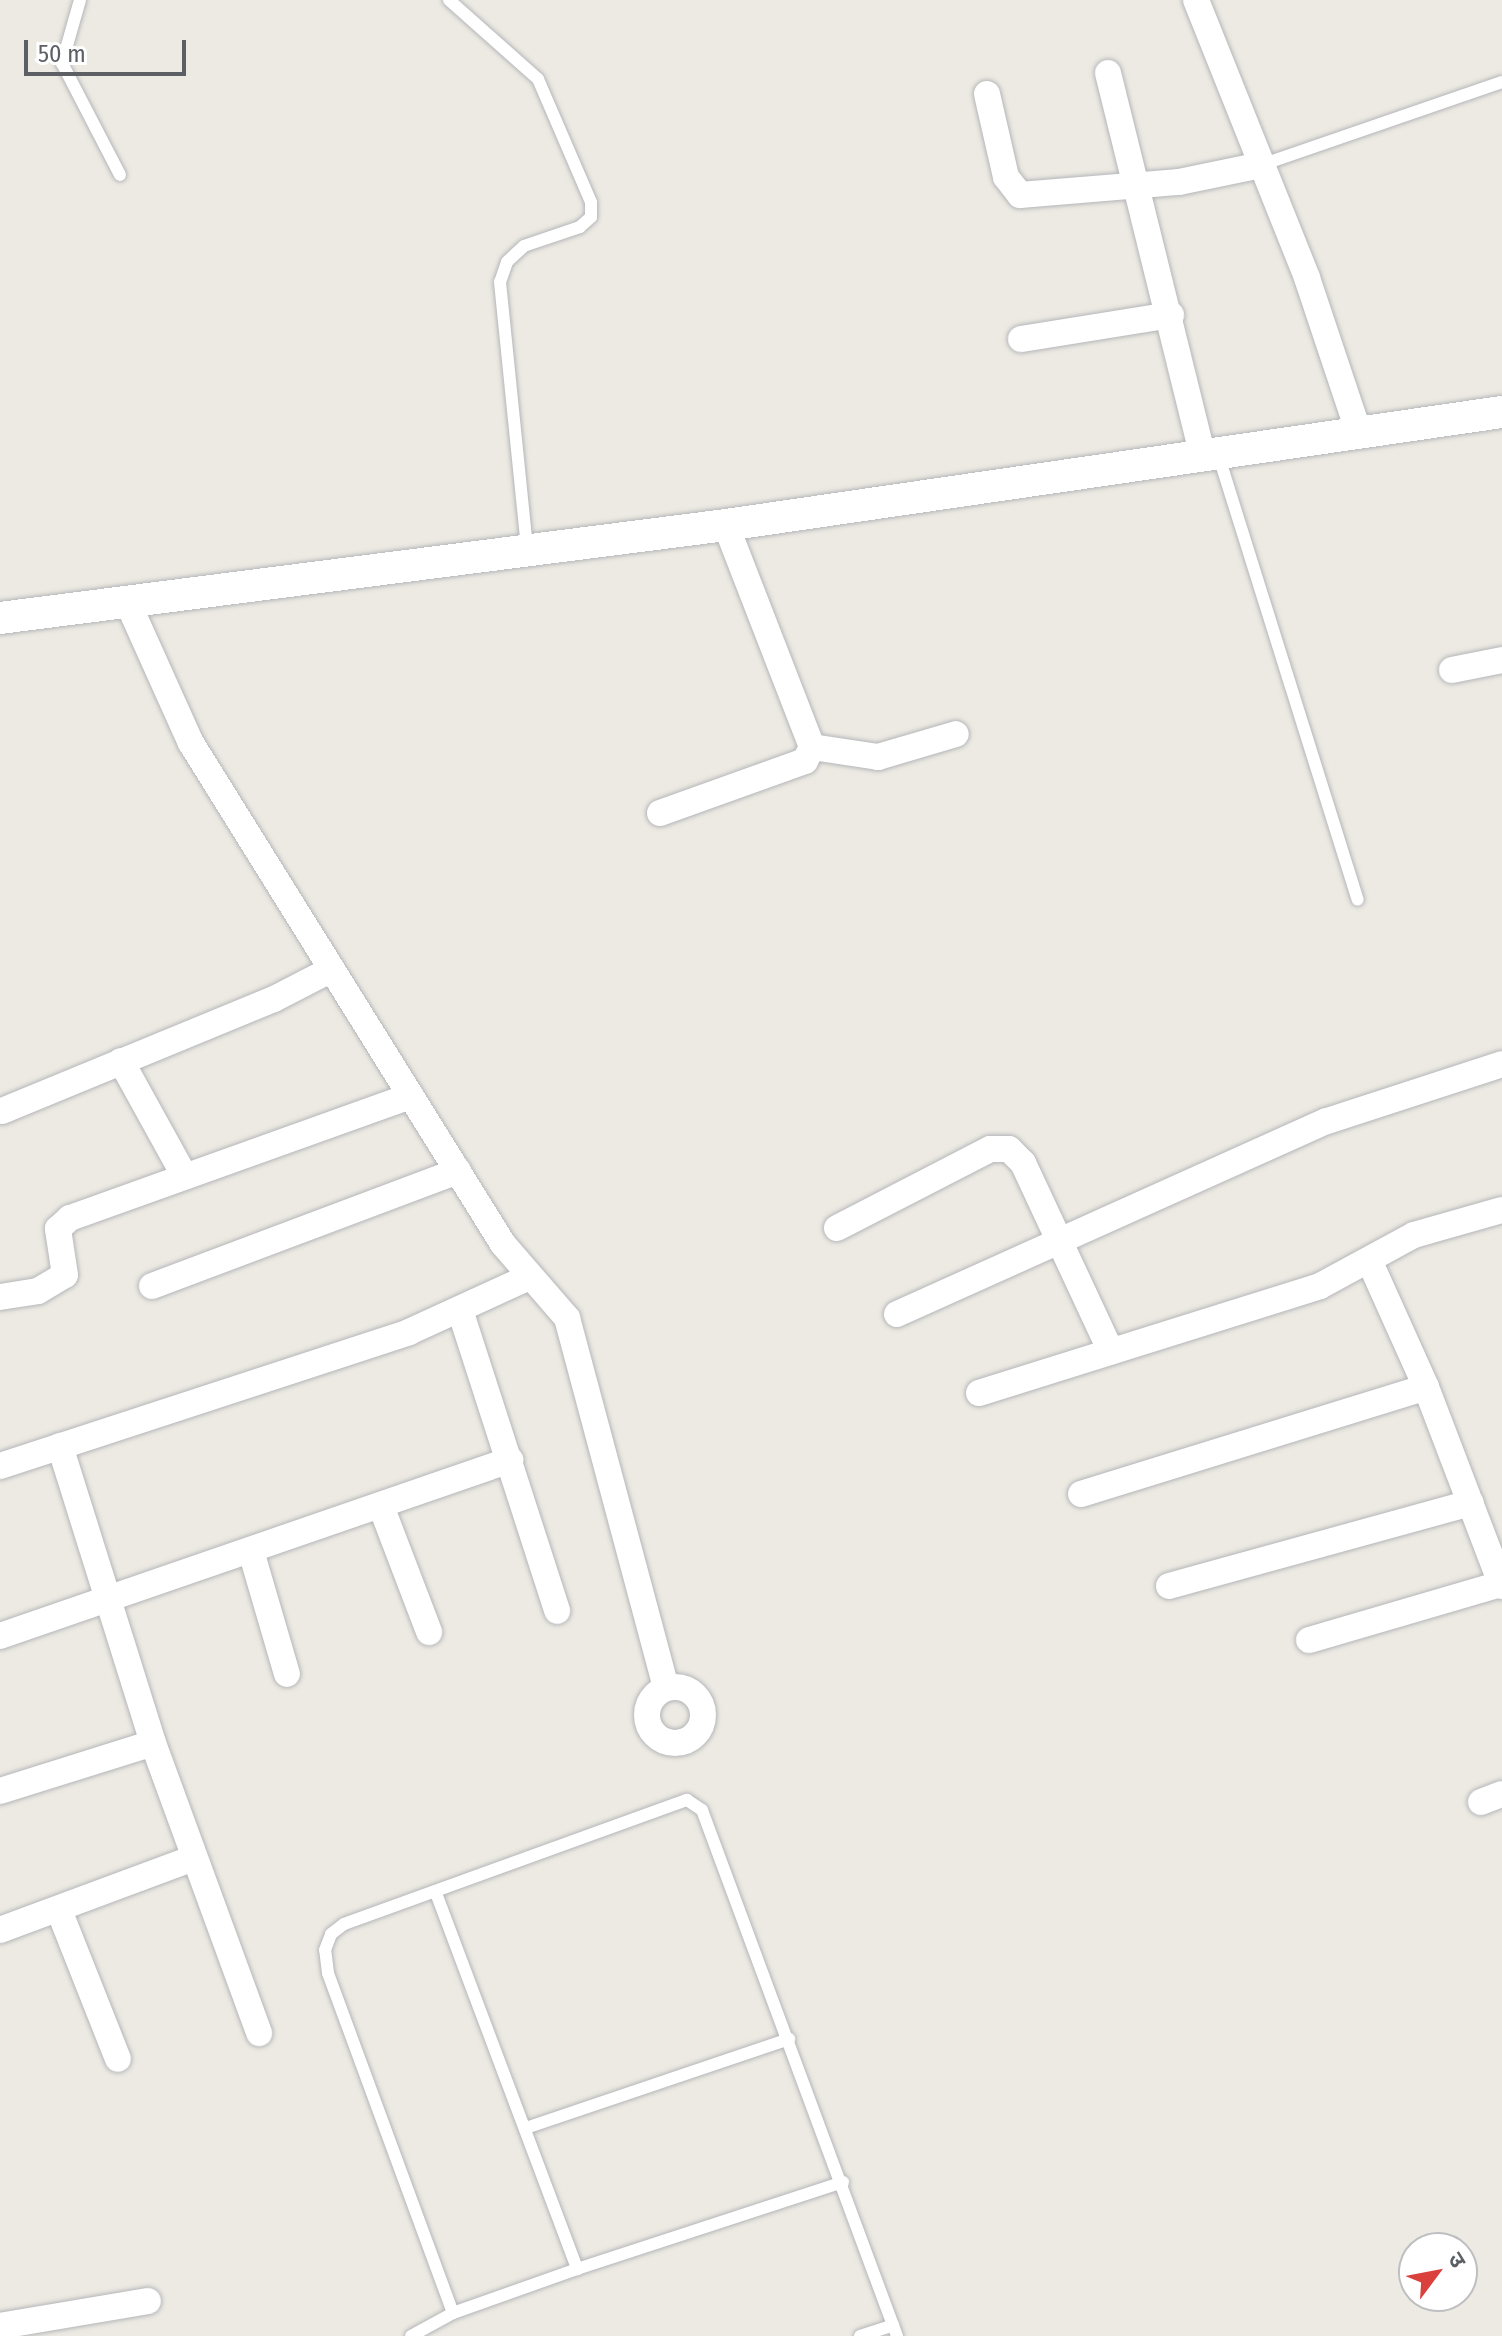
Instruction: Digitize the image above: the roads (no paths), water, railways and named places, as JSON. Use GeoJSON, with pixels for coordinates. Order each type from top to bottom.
{"type":"FeatureCollection","features":[{"type":"Feature","properties":{"kind":"street"},"geometry":{"type":"LineString","coordinates":[[1196,0],[1318,305],[1359,433]]}},
{"type":"Feature","properties":{"kind":"street"},"geometry":{"type":"LineString","coordinates":[[1108,73],[1210,455]]}},
{"type":"Feature","properties":{"kind":"street"},"geometry":{"type":"LineString","coordinates":[[987,94],[1006,177],[1020,195],[1140,184],[1261,165]]}},
{"type":"Feature","properties":{"kind":"street"},"geometry":{"type":"LineString","coordinates":[[1021,339],[1171,315]]}},
{"type":"Feature","properties":{"kind":"street"},"geometry":{"type":"LineString","coordinates":[[0,618],[726,525],[1502,412]]}},
{"type":"Feature","properties":{"kind":"street"},"geometry":{"type":"LineString","coordinates":[[660,813],[805,761],[812,747],[726,525]]}},
{"type":"Feature","properties":{"kind":"street"},"geometry":{"type":"LineString","coordinates":[[128,603],[191,743],[458,1171],[529,1277],[567,1318],[666,1688]]}},
{"type":"Feature","properties":{"kind":"street"},"geometry":{"type":"LineString","coordinates":[[1452,670],[1502,660]]}},
{"type":"Feature","properties":{"kind":"street"},"geometry":{"type":"LineString","coordinates":[[812,747],[878,757],[956,734]]}},
{"type":"Feature","properties":{"kind":"street"},"geometry":{"type":"LineString","coordinates":[[2,1111],[332,969]]}},
{"type":"Feature","properties":{"kind":"street"},"geometry":{"type":"LineString","coordinates":[[121,1061],[185,1177]]}},
{"type":"Feature","properties":{"kind":"street"},"geometry":{"type":"LineString","coordinates":[[897,1314],[1058,1239],[1327,1121],[1502,1064]]}},
{"type":"Feature","properties":{"kind":"street"},"geometry":{"type":"LineString","coordinates":[[0,1297],[38,1291],[65,1275],[62,1223],[411,1096]]}},
{"type":"Feature","properties":{"kind":"street"},"geometry":{"type":"LineString","coordinates":[[837,1228],[990,1149],[1009,1149],[1023,1163],[1111,1352]]}},
{"type":"Feature","properties":{"kind":"street"},"geometry":{"type":"LineString","coordinates":[[152,1286],[458,1171]]}},
{"type":"Feature","properties":{"kind":"street"},"geometry":{"type":"LineString","coordinates":[[979,1393],[1320,1286],[1414,1235],[1502,1210]]}},
{"type":"Feature","properties":{"kind":"street"},"geometry":{"type":"LineString","coordinates":[[1309,1640],[1502,1585],[1426,1387],[1369,1260]]}},
{"type":"Feature","properties":{"kind":"street"},"geometry":{"type":"LineString","coordinates":[[0,1466],[461,1313],[529,1277]]}},
{"type":"Feature","properties":{"kind":"street"},"geometry":{"type":"LineString","coordinates":[[461,1313],[557,1611]]}},
{"type":"Feature","properties":{"kind":"street"},"geometry":{"type":"LineString","coordinates":[[1081,1494],[1426,1387]]}},
{"type":"Feature","properties":{"kind":"street"},"geometry":{"type":"LineString","coordinates":[[60,1446],[153,1743],[259,2033]]}},
{"type":"Feature","properties":{"kind":"street"},"geometry":{"type":"LineString","coordinates":[[0,1636],[510,1460]]}},
{"type":"Feature","properties":{"kind":"street"},"geometry":{"type":"LineString","coordinates":[[1169,1586],[1471,1503]]}},
{"type":"Feature","properties":{"kind":"street"},"geometry":{"type":"LineString","coordinates":[[381,1506],[429,1632]]}},
{"type":"Feature","properties":{"kind":"street"},"geometry":{"type":"LineString","coordinates":[[251,1551],[287,1674]]}},
{"type":"Feature","properties":{"kind":"street"},"geometry":{"type":"LineString","coordinates":[[0,1791],[153,1743]]}},
{"type":"Feature","properties":{"kind":"street"},"geometry":{"type":"LineString","coordinates":[[0,1930],[194,1858]]}},
{"type":"Feature","properties":{"kind":"street"},"geometry":{"type":"LineString","coordinates":[[59,1910],[118,2059]]}},
{"type":"Feature","properties":{"kind":"street"},"geometry":{"type":"LineString","coordinates":[[0,2326],[148,2301]]}},
{"type":"Feature","properties":{"kind":"lane"},"geometry":{"type":"LineString","coordinates":[[80,0],[62,46],[62,63],[120,175]]}},
{"type":"Feature","properties":{"kind":"lane"},"geometry":{"type":"LineString","coordinates":[[449,0],[538,79],[591,202],[591,217],[580,227],[524,246],[507,262],[500,282],[498,306],[527,549]]}},
{"type":"Feature","properties":{"kind":"lane"},"geometry":{"type":"LineString","coordinates":[[1261,165],[1502,82]]}},
{"type":"Feature","properties":{"kind":"lane"},"geometry":{"type":"LineString","coordinates":[[1210,455],[1358,900]]}},
{"type":"Feature","properties":{"kind":"lane"},"geometry":{"type":"LineString","coordinates":[[453,2313],[325,1950],[344,1924],[436,1893],[677,1802],[695,1802],[789,2039],[895,2330],[860,2336]]}},
{"type":"Feature","properties":{"kind":"lane"},"geometry":{"type":"LineString","coordinates":[[436,1893],[577,2269]]}},
{"type":"Feature","properties":{"kind":"lane"},"geometry":{"type":"LineString","coordinates":[[526,2128],[789,2039]]}},
{"type":"Feature","properties":{"kind":"lane"},"geometry":{"type":"LineString","coordinates":[[411,2336],[453,2313],[843,2182]]}}]}
